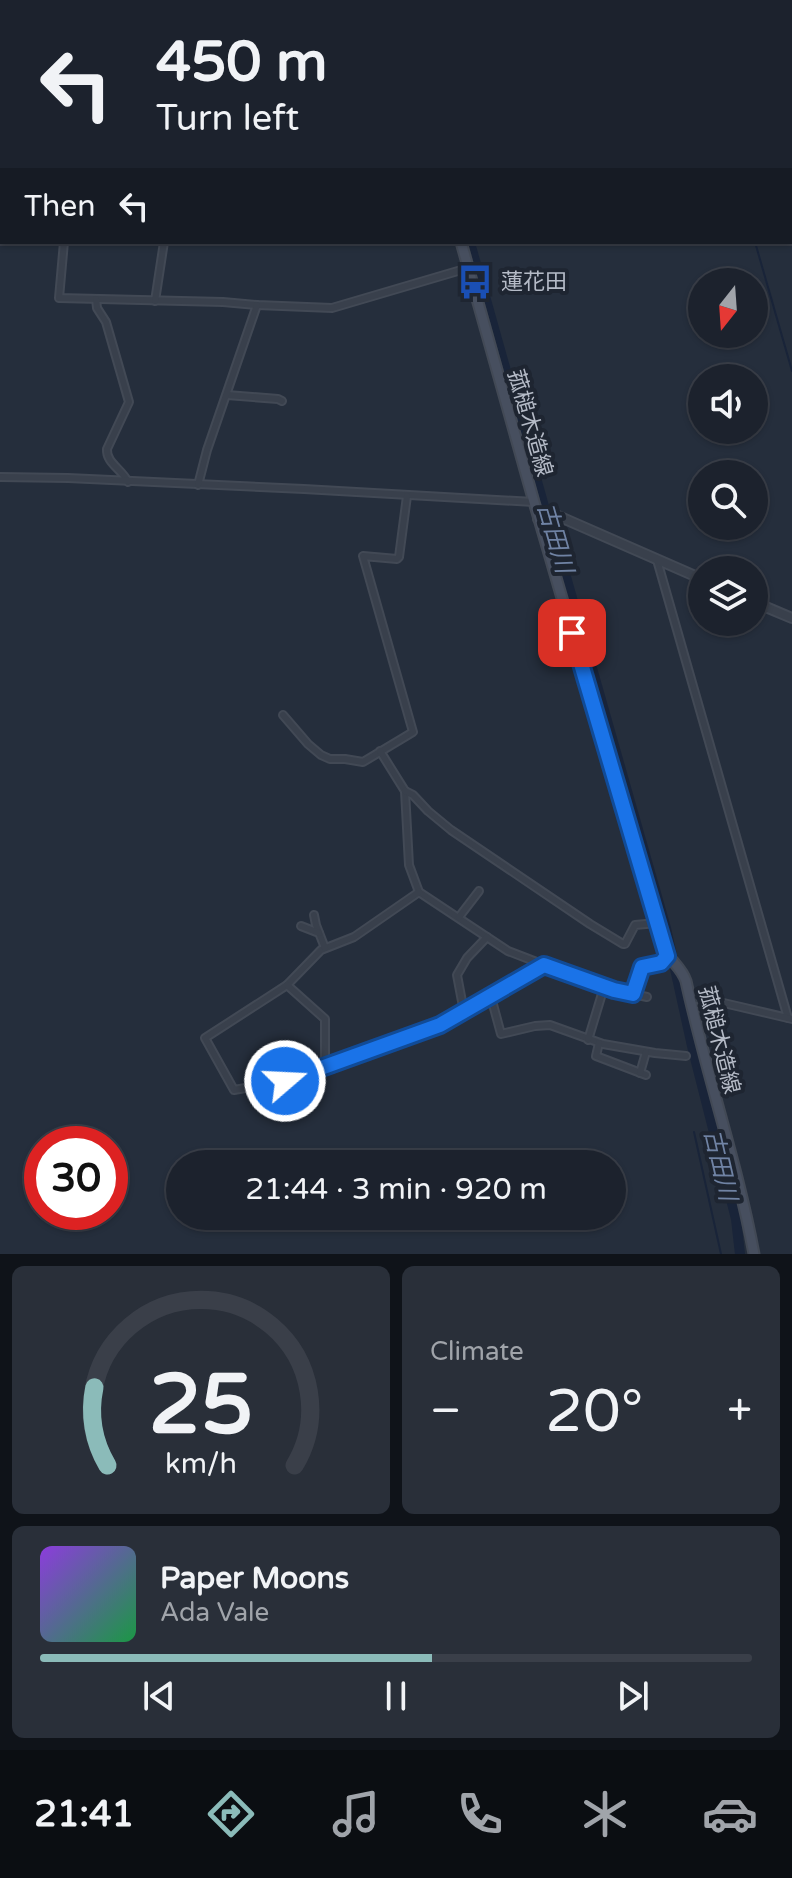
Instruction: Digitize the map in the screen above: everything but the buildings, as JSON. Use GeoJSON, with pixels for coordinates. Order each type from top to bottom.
{"type":"FeatureCollection","features":[{"type":"Feature","properties":{"kind":"main road","name":"菰槌木造線"},"geometry":{"type":"LineString","coordinates":[[462,244],[657,923],[668,956],[684,974],[702,1052],[740,1187],[754,1254]]}},
{"type":"Feature","properties":{"kind":"street"},"geometry":{"type":"LineString","coordinates":[[64,244],[57,296],[96,299],[337,307],[468,268]]}},
{"type":"Feature","properties":{"kind":"street"},"geometry":{"type":"LineString","coordinates":[[155,301],[164,244]]}},
{"type":"Feature","properties":{"kind":"street"},"geometry":{"type":"LineString","coordinates":[[96,299],[97,308],[106,322],[129,402],[106,454],[128,482]]}},
{"type":"Feature","properties":{"kind":"street"},"geometry":{"type":"LineString","coordinates":[[198,485],[257,305]]}},
{"type":"Feature","properties":{"kind":"street"},"geometry":{"type":"LineString","coordinates":[[227,395],[282,401]]}},
{"type":"Feature","properties":{"kind":"street"},"geometry":{"type":"LineString","coordinates":[[0,477],[534,502]]}},
{"type":"Feature","properties":{"kind":"street"},"geometry":{"type":"LineString","coordinates":[[283,715],[308,744],[330,759],[363,762],[413,732],[363,556],[399,557],[407,496]]}},
{"type":"Feature","properties":{"kind":"street"},"geometry":{"type":"LineString","coordinates":[[541,518],[555,515],[688,573]]}},
{"type":"Feature","properties":{"kind":"street"},"geometry":{"type":"LineString","coordinates":[[657,559],[790,1018],[690,998]]}},
{"type":"Feature","properties":{"kind":"street"},"geometry":{"type":"LineString","coordinates":[[768,608],[792,618]]}},
{"type":"Feature","properties":{"kind":"street"},"geometry":{"type":"LineString","coordinates":[[380,751],[404,786],[409,865],[419,892],[508,951],[604,987],[647,997]]}},
{"type":"Feature","properties":{"kind":"street"},"geometry":{"type":"LineString","coordinates":[[405,791],[461,838],[623,944],[635,925],[657,923]]}},
{"type":"Feature","properties":{"kind":"street"},"geometry":{"type":"LineString","coordinates":[[459,917],[479,891]]}},
{"type":"Feature","properties":{"kind":"street"},"geometry":{"type":"LineString","coordinates":[[419,892],[354,937],[325,948],[287,985],[205,1038],[234,1090],[280,1082],[428,1030],[544,965]]}},
{"type":"Feature","properties":{"kind":"street"},"geometry":{"type":"LineString","coordinates":[[314,915],[325,948]]}},
{"type":"Feature","properties":{"kind":"street"},"geometry":{"type":"LineString","coordinates":[[301,926],[319,933]]}},
{"type":"Feature","properties":{"kind":"street"},"geometry":{"type":"LineString","coordinates":[[464,1012],[457,975],[467,958],[487,937]]}},
{"type":"Feature","properties":{"kind":"street"},"geometry":{"type":"LineString","coordinates":[[633,994],[642,967],[661,963],[668,956]]}},
{"type":"Feature","properties":{"kind":"street"},"geometry":{"type":"LineString","coordinates":[[287,985],[325,1018],[325,1067]]}},
{"type":"Feature","properties":{"kind":"street"},"geometry":{"type":"LineString","coordinates":[[588,1040],[604,987]]}},
{"type":"Feature","properties":{"kind":"street"},"geometry":{"type":"LineString","coordinates":[[491,997],[501,1034],[550,1025],[599,1043],[686,1056]]}},
{"type":"Feature","properties":{"kind":"street"},"geometry":{"type":"LineString","coordinates":[[599,1043],[596,1056],[643,1074],[646,1052]]}},
{"type":"Feature","properties":{"kind":"water"},"geometry":{"type":"Polygon","coordinates":[[[469,244],[476,244],[555,527],[548,529],[469,244]]]}},
{"type":"Feature","properties":{"kind":"waterway"},"geometry":{"type":"LineString","coordinates":[[756,244],[792,371]]}},
{"type":"Feature","properties":{"kind":"waterway","name":"古田川"},"geometry":{"type":"LineString","coordinates":[[549,517],[666,928],[736,1219],[740,1254]]}},
{"type":"Feature","properties":{"kind":"waterway"},"geometry":{"type":"LineString","coordinates":[[694,1132],[721,1254]]}},
{"type":"Feature","properties":{"kind":"place","name":"蓮花田"},"geometry":{"type":"Point","coordinates":[475,282]}},
{"type":"Feature","properties":{"kind":"route"},"geometry":{"type":"LineString","coordinates":[[285,1081],[440,1025],[544,965],[633,994],[642,967],[664,961],[667,956],[572,633]]}}]}
